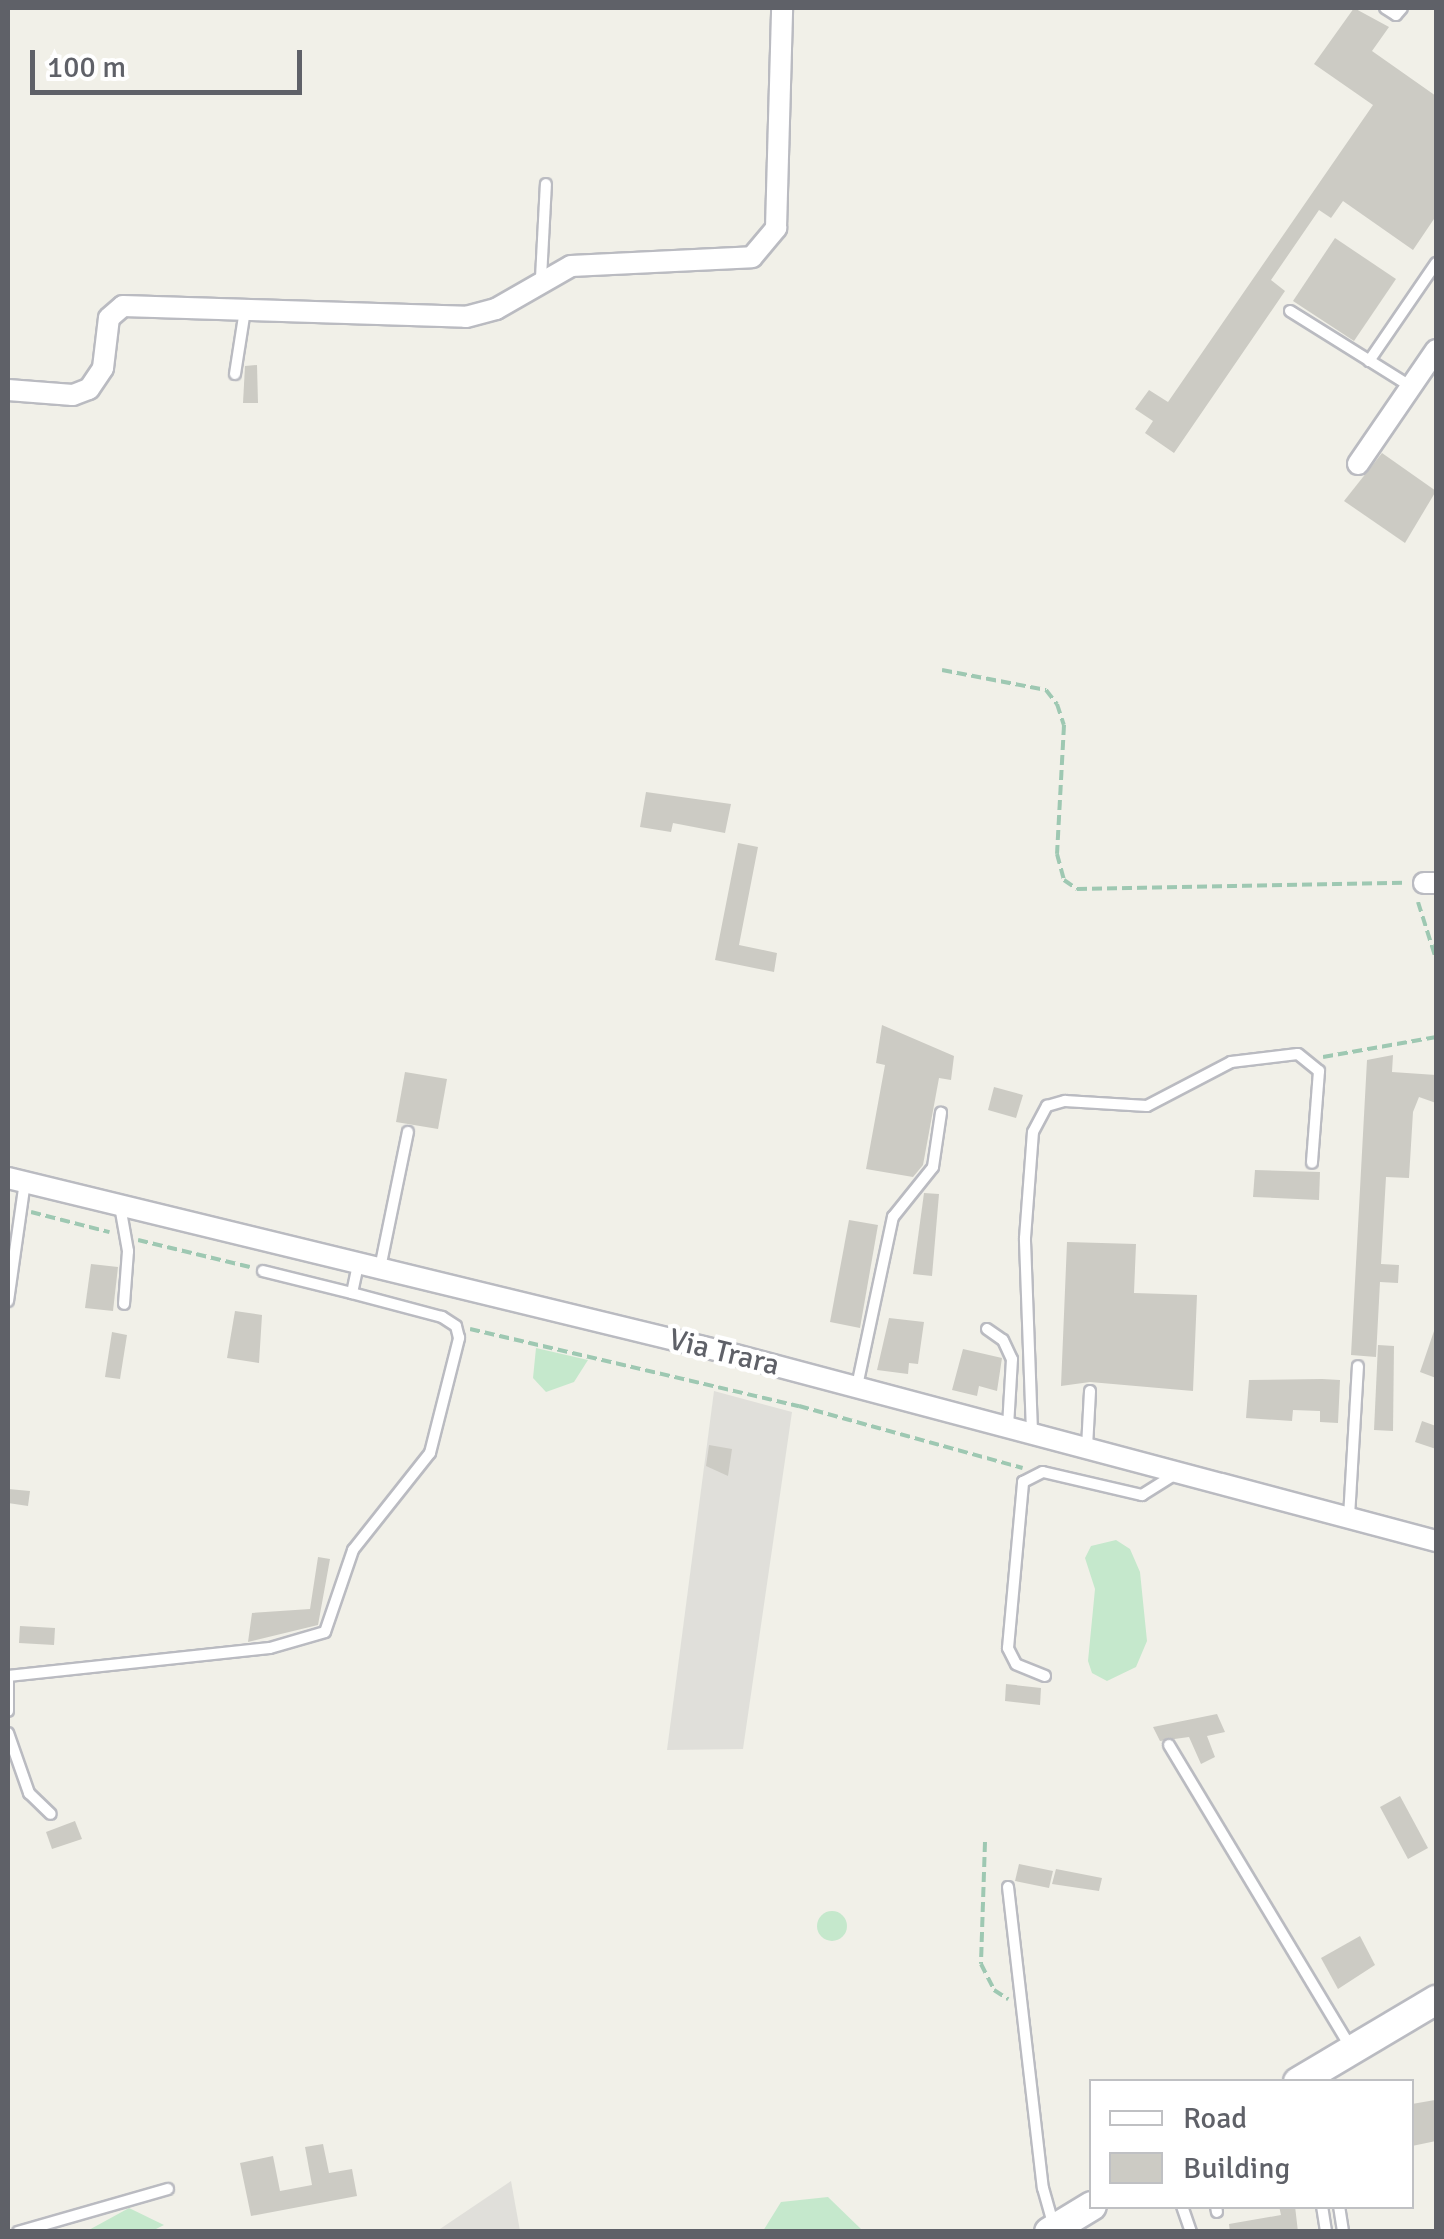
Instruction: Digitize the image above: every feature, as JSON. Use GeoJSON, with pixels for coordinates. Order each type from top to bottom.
{"type":"FeatureCollection","features":[{"type":"Feature","properties":{"kind":"main road"},"geometry":{"type":"LineString","coordinates":[[1311,2078],[1436,2000]]}},
{"type":"Feature","properties":{"kind":"main road"},"geometry":{"type":"LineString","coordinates":[[1053,2230],[1089,2208]]}},
{"type":"Feature","properties":{"kind":"street"},"geometry":{"type":"LineString","coordinates":[[8,390],[73,395],[90,389],[102,368],[107,323],[119,308],[466,317],[496,309],[541,278],[578,265],[745,259],[766,247],[777,221],[782,8]]}},
{"type":"Feature","properties":{"kind":"street"},"geometry":{"type":"LineString","coordinates":[[1358,464],[1436,350]]}},
{"type":"Feature","properties":{"kind":"street","name":"Via Trara"},"geometry":{"type":"LineString","coordinates":[[16,1180],[857,1386],[1436,1540]]}},
{"type":"Feature","properties":{"kind":"lane"},"geometry":{"type":"LineString","coordinates":[[1385,8],[1396,15],[1402,8]]}},
{"type":"Feature","properties":{"kind":"lane"},"geometry":{"type":"LineString","coordinates":[[541,278],[546,184]]}},
{"type":"Feature","properties":{"kind":"lane"},"geometry":{"type":"LineString","coordinates":[[1369,360],[1436,263]]}},
{"type":"Feature","properties":{"kind":"lane"},"geometry":{"type":"LineString","coordinates":[[235,374],[245,310]]}},
{"type":"Feature","properties":{"kind":"lane"},"geometry":{"type":"LineString","coordinates":[[1290,311],[1411,387]]}},
{"type":"Feature","properties":{"kind":"lane"},"geometry":{"type":"LineString","coordinates":[[1032,1432],[1025,1238],[1033,1132],[1042,1111],[1064,1100],[1147,1106],[1247,1058],[1287,1053],[1314,1060],[1320,1077],[1312,1163]]}},
{"type":"Feature","properties":{"kind":"lane"},"geometry":{"type":"LineString","coordinates":[[857,1386],[892,1217],[932,1168],[941,1113]]}},
{"type":"Feature","properties":{"kind":"lane"},"geometry":{"type":"LineString","coordinates":[[380,1270],[408,1132]]}},
{"type":"Feature","properties":{"kind":"lane"},"geometry":{"type":"LineString","coordinates":[[8,1301],[16,1180]]}},
{"type":"Feature","properties":{"kind":"lane"},"geometry":{"type":"LineString","coordinates":[[120,1206],[128,1251],[124,1304]]}},
{"type":"Feature","properties":{"kind":"lane"},"geometry":{"type":"LineString","coordinates":[[352,1293],[358,1264]]}},
{"type":"Feature","properties":{"kind":"lane"},"geometry":{"type":"LineString","coordinates":[[8,1711],[8,1678],[270,1648],[322,1635],[352,1550],[430,1454],[454,1364],[456,1326],[262,1270]]}},
{"type":"Feature","properties":{"kind":"lane"},"geometry":{"type":"LineString","coordinates":[[987,1328],[1003,1340],[1012,1360],[1008,1426]]}},
{"type":"Feature","properties":{"kind":"lane"},"geometry":{"type":"LineString","coordinates":[[1349,1518],[1358,1366]]}},
{"type":"Feature","properties":{"kind":"lane"},"geometry":{"type":"LineString","coordinates":[[1088,1447],[1090,1391]]}},
{"type":"Feature","properties":{"kind":"lane"},"geometry":{"type":"LineString","coordinates":[[1046,1676],[1016,1664],[1007,1643],[1021,1487],[1031,1474],[1133,1495],[1179,1471]]}},
{"type":"Feature","properties":{"kind":"lane"},"geometry":{"type":"LineString","coordinates":[[8,1733],[30,1793],[50,1814]]}},
{"type":"Feature","properties":{"kind":"lane"},"geometry":{"type":"LineString","coordinates":[[1169,1745],[1352,2049]]}},
{"type":"Feature","properties":{"kind":"lane"},"geometry":{"type":"LineString","coordinates":[[1008,1888],[1042,2188],[1053,2230]]}},
{"type":"Feature","properties":{"kind":"lane"},"geometry":{"type":"LineString","coordinates":[[18,2232],[168,2189]]}},
{"type":"Feature","properties":{"kind":"path"},"geometry":{"type":"LineString","coordinates":[[942,670],[1046,690],[1057,704],[1064,725],[1056,854],[1064,880],[1077,889],[1430,883],[1420,916],[1436,959]]}},
{"type":"Feature","properties":{"kind":"path"},"geometry":{"type":"LineString","coordinates":[[1314,1060],[1362,1046],[1436,1037]]}},
{"type":"Feature","properties":{"kind":"path"},"geometry":{"type":"LineString","coordinates":[[456,1326],[799,1406],[1031,1474]]}},
{"type":"Feature","properties":{"kind":"path"},"geometry":{"type":"LineString","coordinates":[[985,1842],[981,1964],[994,1990],[1020,2007]]}},
{"type":"Feature","properties":{"kind":"shaded area"},"geometry":{"type":"Polygon","coordinates":[[[714,1391],[792,1412],[743,1749],[667,1750],[714,1391]]]}},
{"type":"Feature","properties":{"kind":"shaded area"},"geometry":{"type":"Polygon","coordinates":[[[511,2181],[520,2231],[437,2231],[511,2181]]]}},
{"type":"Feature","properties":{"kind":"green space"},"geometry":{"type":"Polygon","coordinates":[[[536,1348],[588,1360],[574,1382],[546,1392],[533,1378],[536,1348]]]}},
{"type":"Feature","properties":{"kind":"green space"},"geometry":{"type":"Polygon","coordinates":[[[1116,1540],[1130,1549],[1140,1572],[1147,1641],[1136,1667],[1107,1681],[1092,1673],[1088,1661],[1095,1589],[1085,1558],[1091,1546],[1116,1540]]]}},
{"type":"Feature","properties":{"kind":"green space"},"geometry":{"type":"Polygon","coordinates":[[[832,1911],[843,1915],[847,1926],[843,1937],[832,1941],[821,1937],[817,1926],[821,1915],[832,1911]]]}},
{"type":"Feature","properties":{"kind":"green space"},"geometry":{"type":"Polygon","coordinates":[[[828,2197],[863,2231],[763,2231],[781,2202],[828,2197]]]}},
{"type":"Feature","properties":{"kind":"green space"},"geometry":{"type":"Polygon","coordinates":[[[129,2208],[164,2225],[152,2231],[87,2231],[129,2208]]]}},
{"type":"Feature","properties":{"kind":"building"},"geometry":{"type":"Polygon","coordinates":[[[1354,8],[1389,27],[1372,51],[1436,96],[1436,216],[1413,250],[1343,201],[1331,218],[1319,210],[1271,280],[1285,291],[1174,453],[1145,433],[1153,421],[1135,409],[1149,390],[1168,402],[1373,105],[1314,64],[1354,8]]]}},
{"type":"Feature","properties":{"kind":"building"},"geometry":{"type":"Polygon","coordinates":[[[1335,238],[1396,279],[1354,341],[1293,301],[1335,238]]]}},
{"type":"Feature","properties":{"kind":"building"},"geometry":{"type":"Polygon","coordinates":[[[257,365],[258,403],[243,403],[245,366],[257,365]]]}},
{"type":"Feature","properties":{"kind":"building"},"geometry":{"type":"Polygon","coordinates":[[[1382,453],[1436,491],[1405,543],[1344,501],[1382,453]]]}},
{"type":"Feature","properties":{"kind":"building"},"geometry":{"type":"Polygon","coordinates":[[[646,792],[731,804],[725,833],[673,823],[671,832],[640,827],[646,792]]]}},
{"type":"Feature","properties":{"kind":"building"},"geometry":{"type":"Polygon","coordinates":[[[738,843],[758,847],[739,945],[777,953],[774,972],[715,960],[738,843]]]}},
{"type":"Feature","properties":{"kind":"building"},"geometry":{"type":"Polygon","coordinates":[[[882,1025],[954,1056],[951,1080],[939,1078],[923,1165],[913,1177],[866,1169],[885,1065],[876,1063],[882,1025]]]}},
{"type":"Feature","properties":{"kind":"building"},"geometry":{"type":"Polygon","coordinates":[[[1393,1055],[1392,1072],[1436,1075],[1436,1103],[1419,1097],[1413,1112],[1409,1178],[1386,1177],[1381,1264],[1399,1265],[1398,1283],[1380,1282],[1376,1357],[1351,1355],[1367,1060],[1393,1055]]]}},
{"type":"Feature","properties":{"kind":"building"},"geometry":{"type":"Polygon","coordinates":[[[405,1072],[447,1079],[438,1129],[396,1122],[405,1072]]]}},
{"type":"Feature","properties":{"kind":"building"},"geometry":{"type":"Polygon","coordinates":[[[994,1087],[1023,1095],[1016,1118],[988,1110],[994,1087]]]}},
{"type":"Feature","properties":{"kind":"building"},"geometry":{"type":"Polygon","coordinates":[[[1255,1170],[1320,1172],[1319,1200],[1253,1197],[1255,1170]]]}},
{"type":"Feature","properties":{"kind":"building"},"geometry":{"type":"Polygon","coordinates":[[[924,1193],[939,1194],[932,1276],[913,1274],[924,1193]]]}},
{"type":"Feature","properties":{"kind":"building"},"geometry":{"type":"Polygon","coordinates":[[[849,1220],[878,1225],[860,1328],[830,1322],[849,1220]]]}},
{"type":"Feature","properties":{"kind":"building"},"geometry":{"type":"Polygon","coordinates":[[[1067,1242],[1136,1244],[1134,1293],[1197,1295],[1193,1391],[1090,1382],[1061,1386],[1067,1242]]]}},
{"type":"Feature","properties":{"kind":"building"},"geometry":{"type":"Polygon","coordinates":[[[91,1264],[118,1267],[113,1311],[85,1308],[91,1264]]]}},
{"type":"Feature","properties":{"kind":"building"},"geometry":{"type":"Polygon","coordinates":[[[235,1311],[262,1315],[259,1363],[227,1358],[235,1311]]]}},
{"type":"Feature","properties":{"kind":"building"},"geometry":{"type":"Polygon","coordinates":[[[889,1318],[924,1322],[918,1364],[909,1363],[908,1374],[877,1370],[889,1318]]]}},
{"type":"Feature","properties":{"kind":"building"},"geometry":{"type":"Polygon","coordinates":[[[1436,1331],[1436,1378],[1420,1372],[1436,1331]]]}},
{"type":"Feature","properties":{"kind":"building"},"geometry":{"type":"Polygon","coordinates":[[[112,1332],[127,1335],[120,1379],[105,1377],[112,1332]]]}},
{"type":"Feature","properties":{"kind":"building"},"geometry":{"type":"Polygon","coordinates":[[[1378,1345],[1394,1346],[1393,1431],[1374,1430],[1378,1345]]]}},
{"type":"Feature","properties":{"kind":"building"},"geometry":{"type":"Polygon","coordinates":[[[963,1349],[1002,1358],[997,1391],[979,1386],[977,1396],[952,1390],[963,1349]]]}},
{"type":"Feature","properties":{"kind":"building"},"geometry":{"type":"Polygon","coordinates":[[[1249,1380],[1340,1380],[1338,1423],[1320,1422],[1320,1411],[1293,1410],[1292,1421],[1246,1418],[1249,1380]]]}},
{"type":"Feature","properties":{"kind":"building"},"geometry":{"type":"Polygon","coordinates":[[[1422,1421],[1436,1426],[1436,1449],[1415,1442],[1422,1421]]]}},
{"type":"Feature","properties":{"kind":"building"},"geometry":{"type":"Polygon","coordinates":[[[709,1445],[732,1449],[728,1476],[706,1466],[709,1445]]]}},
{"type":"Feature","properties":{"kind":"building"},"geometry":{"type":"Polygon","coordinates":[[[8,1489],[30,1491],[28,1506],[8,1503],[8,1489]]]}},
{"type":"Feature","properties":{"kind":"building"},"geometry":{"type":"Polygon","coordinates":[[[318,1557],[330,1559],[318,1625],[248,1642],[252,1613],[310,1609],[318,1557]]]}},
{"type":"Feature","properties":{"kind":"building"},"geometry":{"type":"Polygon","coordinates":[[[20,1626],[55,1628],[54,1645],[19,1643],[20,1626]]]}},
{"type":"Feature","properties":{"kind":"building"},"geometry":{"type":"Polygon","coordinates":[[[1006,1684],[1041,1688],[1040,1705],[1005,1701],[1006,1684]]]}},
{"type":"Feature","properties":{"kind":"building"},"geometry":{"type":"Polygon","coordinates":[[[1217,1714],[1225,1732],[1207,1736],[1215,1757],[1201,1764],[1189,1737],[1160,1741],[1153,1727],[1217,1714]]]}},
{"type":"Feature","properties":{"kind":"building"},"geometry":{"type":"Polygon","coordinates":[[[1400,1796],[1428,1848],[1408,1859],[1380,1807],[1400,1796]]]}},
{"type":"Feature","properties":{"kind":"building"},"geometry":{"type":"Polygon","coordinates":[[[75,1821],[82,1839],[52,1849],[46,1832],[75,1821]]]}},
{"type":"Feature","properties":{"kind":"building"},"geometry":{"type":"Polygon","coordinates":[[[1019,1864],[1053,1871],[1049,1888],[1015,1881],[1019,1864]]]}},
{"type":"Feature","properties":{"kind":"building"},"geometry":{"type":"Polygon","coordinates":[[[1056,1869],[1102,1878],[1099,1891],[1052,1884],[1056,1869]]]}},
{"type":"Feature","properties":{"kind":"building"},"geometry":{"type":"Polygon","coordinates":[[[1360,1936],[1375,1965],[1338,1989],[1321,1958],[1360,1936]]]}},
{"type":"Feature","properties":{"kind":"building"},"geometry":{"type":"Polygon","coordinates":[[[1435,2100],[1436,2141],[1414,2146],[1414,2104],[1435,2100]]]}},
{"type":"Feature","properties":{"kind":"building"},"geometry":{"type":"Polygon","coordinates":[[[323,2144],[329,2173],[352,2169],[357,2196],[251,2216],[240,2163],[273,2156],[280,2191],[312,2185],[305,2147],[323,2144]]]}},
{"type":"Feature","properties":{"kind":"building"},"geometry":{"type":"Polygon","coordinates":[[[1280,2209],[1295,2209],[1298,2232],[1230,2232],[1229,2224],[1281,2215],[1280,2209]]]}}]}
